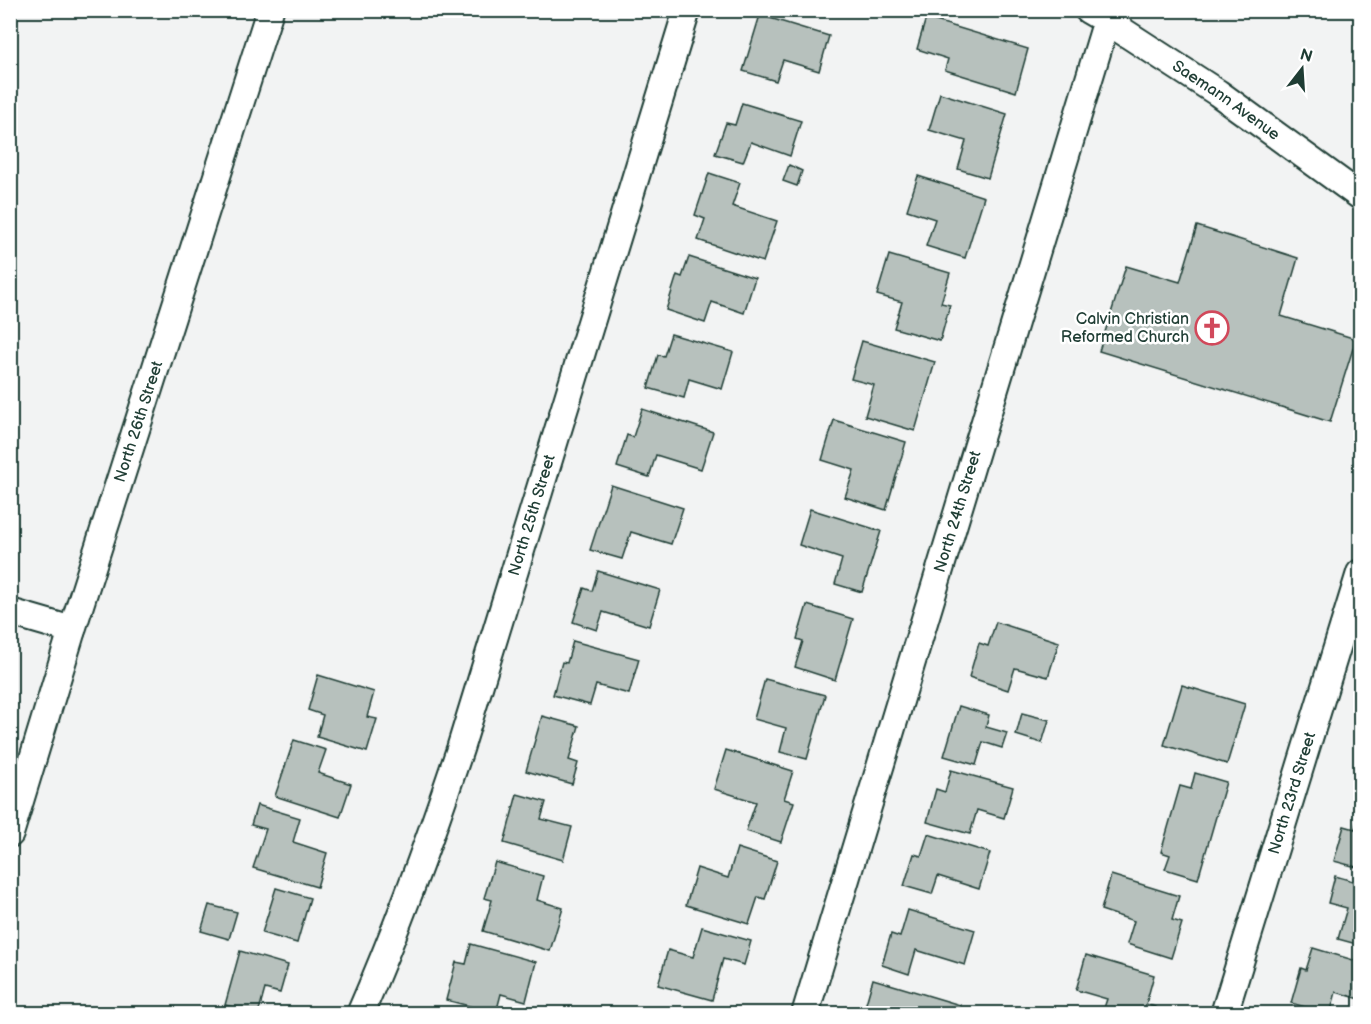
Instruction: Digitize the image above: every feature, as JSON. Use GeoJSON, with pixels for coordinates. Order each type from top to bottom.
{"type":"FeatureCollection","features":[{"type":"Feature","properties":{"kind":"street","name":"North 26th Street"},"geometry":{"type":"LineString","coordinates":[[10,834],[72,630],[270,10]]}},
{"type":"Feature","properties":{"kind":"street","name":"North 25th Street"},"geometry":{"type":"LineString","coordinates":[[360,1014],[389,949],[431,836],[456,760],[687,10]]}},
{"type":"Feature","properties":{"kind":"street","name":"Saemann Avenue"},"geometry":{"type":"LineString","coordinates":[[1102,14],[1218,93],[1360,196]]}},
{"type":"Feature","properties":{"kind":"street","name":"North 24th Street"},"geometry":{"type":"LineString","coordinates":[[805,1014],[1102,14]]}},
{"type":"Feature","properties":{"kind":"street","name":"North 23rd Street"},"geometry":{"type":"LineString","coordinates":[[1224,1014],[1360,573]]}},
{"type":"Feature","properties":{"kind":"street"},"geometry":{"type":"LineString","coordinates":[[10,612],[72,630]]}},
{"type":"Feature","properties":{"kind":"building"},"geometry":{"type":"Polygon","coordinates":[[[760,15],[829,36],[819,71],[783,60],[776,81],[743,71],[760,15]]]}},
{"type":"Feature","properties":{"kind":"building"},"geometry":{"type":"Polygon","coordinates":[[[926,18],[1028,49],[1016,92],[945,70],[948,59],[917,49],[926,18]]]}},
{"type":"Feature","properties":{"kind":"building"},"geometry":{"type":"Polygon","coordinates":[[[940,93],[1007,114],[988,178],[958,169],[966,141],[929,130],[940,93]]]}},
{"type":"Feature","properties":{"kind":"building"},"geometry":{"type":"Polygon","coordinates":[[[742,103],[801,121],[790,156],[751,142],[743,162],[715,154],[726,123],[735,125],[742,103]]]}},
{"type":"Feature","properties":{"kind":"building"},"geometry":{"type":"Polygon","coordinates":[[[789,165],[802,171],[797,186],[783,181],[789,165]]]}},
{"type":"Feature","properties":{"kind":"building"},"geometry":{"type":"Polygon","coordinates":[[[709,173],[740,183],[732,206],[777,221],[763,262],[698,240],[705,219],[695,215],[709,173]]]}},
{"type":"Feature","properties":{"kind":"building"},"geometry":{"type":"Polygon","coordinates":[[[918,176],[984,197],[965,258],[926,246],[935,219],[907,210],[918,176]]]}},
{"type":"Feature","properties":{"kind":"building","name":"Calvin Christian Reformed Church"},"geometry":{"type":"Polygon","coordinates":[[[1197,226],[1298,258],[1281,316],[1356,339],[1330,422],[1099,351],[1126,266],[1180,282],[1197,226]]]}},
{"type":"Feature","properties":{"kind":"building"},"geometry":{"type":"Polygon","coordinates":[[[889,255],[950,273],[941,303],[950,305],[940,341],[894,328],[902,302],[877,295],[889,255]]]}},
{"type":"Feature","properties":{"kind":"building"},"geometry":{"type":"Polygon","coordinates":[[[689,257],[755,278],[744,313],[712,302],[705,323],[666,310],[677,275],[682,277],[689,257]]]}},
{"type":"Feature","properties":{"kind":"building"},"geometry":{"type":"Polygon","coordinates":[[[671,334],[733,352],[722,389],[689,379],[684,398],[648,388],[658,355],[664,356],[671,334]]]}},
{"type":"Feature","properties":{"kind":"building"},"geometry":{"type":"Polygon","coordinates":[[[862,341],[935,362],[915,431],[865,416],[874,385],[851,379],[862,341]]]}},
{"type":"Feature","properties":{"kind":"building"},"geometry":{"type":"Polygon","coordinates":[[[642,409],[713,432],[701,469],[656,455],[649,477],[617,467],[627,435],[633,437],[642,409]]]}},
{"type":"Feature","properties":{"kind":"building"},"geometry":{"type":"Polygon","coordinates":[[[834,420],[906,442],[886,510],[845,497],[854,470],[822,460],[834,420]]]}},
{"type":"Feature","properties":{"kind":"building"},"geometry":{"type":"Polygon","coordinates":[[[611,485],[683,508],[671,544],[631,532],[622,559],[590,550],[611,485]]]}},
{"type":"Feature","properties":{"kind":"building"},"geometry":{"type":"Polygon","coordinates":[[[810,509],[881,531],[862,592],[835,584],[842,559],[799,545],[810,509]]]}},
{"type":"Feature","properties":{"kind":"building"},"geometry":{"type":"Polygon","coordinates":[[[598,571],[660,590],[649,626],[603,612],[597,630],[573,622],[584,588],[592,591],[598,571]]]}},
{"type":"Feature","properties":{"kind":"building"},"geometry":{"type":"Polygon","coordinates":[[[807,605],[853,619],[835,680],[795,667],[803,641],[797,639],[807,605]]]}},
{"type":"Feature","properties":{"kind":"building"},"geometry":{"type":"Polygon","coordinates":[[[996,622],[1059,642],[1048,677],[1015,668],[1008,690],[969,677],[979,643],[988,646],[996,622]]]}},
{"type":"Feature","properties":{"kind":"building"},"geometry":{"type":"Polygon","coordinates":[[[573,641],[639,659],[629,694],[596,685],[590,705],[553,695],[562,662],[567,663],[573,641]]]}},
{"type":"Feature","properties":{"kind":"building"},"geometry":{"type":"Polygon","coordinates":[[[318,675],[374,692],[367,717],[377,719],[367,752],[317,737],[323,715],[308,710],[318,675]]]}},
{"type":"Feature","properties":{"kind":"building"},"geometry":{"type":"Polygon","coordinates":[[[765,679],[825,695],[807,759],[780,752],[786,728],[754,719],[765,679]]]}},
{"type":"Feature","properties":{"kind":"building"},"geometry":{"type":"Polygon","coordinates":[[[1182,685],[1245,704],[1227,764],[1164,745],[1182,685]]]}},
{"type":"Feature","properties":{"kind":"building"},"geometry":{"type":"Polygon","coordinates":[[[959,706],[989,715],[986,727],[1007,733],[1002,748],[983,742],[976,765],[944,756],[959,706]]]}},
{"type":"Feature","properties":{"kind":"building"},"geometry":{"type":"Polygon","coordinates":[[[1022,713],[1049,720],[1042,743],[1016,735],[1022,713]]]}},
{"type":"Feature","properties":{"kind":"building"},"geometry":{"type":"Polygon","coordinates":[[[542,716],[579,726],[569,760],[578,763],[572,784],[526,771],[542,716]]]}},
{"type":"Feature","properties":{"kind":"building"},"geometry":{"type":"Polygon","coordinates":[[[294,740],[326,750],[318,773],[351,784],[340,817],[275,796],[294,740]]]}},
{"type":"Feature","properties":{"kind":"building"},"geometry":{"type":"Polygon","coordinates":[[[726,750],[793,771],[784,799],[794,802],[781,842],[746,831],[756,802],[714,789],[726,750]]]}},
{"type":"Feature","properties":{"kind":"building"},"geometry":{"type":"Polygon","coordinates":[[[951,770],[1013,787],[1004,818],[977,810],[970,834],[927,822],[936,789],[945,792],[951,770]]]}},
{"type":"Feature","properties":{"kind":"building"},"geometry":{"type":"Polygon","coordinates":[[[1195,773],[1226,782],[1198,879],[1165,869],[1170,855],[1161,852],[1180,786],[1191,789],[1195,773]]]}},
{"type":"Feature","properties":{"kind":"building"},"geometry":{"type":"Polygon","coordinates":[[[517,794],[546,802],[541,819],[572,827],[563,860],[504,843],[517,794]]]}},
{"type":"Feature","properties":{"kind":"building"},"geometry":{"type":"Polygon","coordinates":[[[257,805],[300,818],[293,842],[327,853],[317,887],[253,868],[266,829],[251,825],[257,805]]]}},
{"type":"Feature","properties":{"kind":"building"},"geometry":{"type":"Polygon","coordinates":[[[1360,808],[1360,868],[1334,861],[1344,826],[1355,829],[1360,808]]]}},
{"type":"Feature","properties":{"kind":"building"},"geometry":{"type":"Polygon","coordinates":[[[928,834],[990,853],[979,889],[938,876],[932,894],[904,886],[914,854],[921,856],[928,834]]]}},
{"type":"Feature","properties":{"kind":"building"},"geometry":{"type":"Polygon","coordinates":[[[737,848],[777,861],[765,899],[758,897],[749,924],[686,905],[697,868],[728,878],[737,848]]]}},
{"type":"Feature","properties":{"kind":"building"},"geometry":{"type":"Polygon","coordinates":[[[495,862],[543,876],[537,900],[563,908],[550,951],[483,931],[492,900],[484,898],[495,862]]]}},
{"type":"Feature","properties":{"kind":"building"},"geometry":{"type":"Polygon","coordinates":[[[1111,875],[1179,896],[1172,920],[1182,923],[1171,958],[1127,944],[1134,921],[1101,910],[1111,875]]]}},
{"type":"Feature","properties":{"kind":"building"},"geometry":{"type":"Polygon","coordinates":[[[1335,876],[1360,883],[1360,945],[1338,939],[1347,908],[1328,903],[1335,876]]]}},
{"type":"Feature","properties":{"kind":"building"},"geometry":{"type":"Polygon","coordinates":[[[276,888],[310,898],[297,943],[262,933],[276,888]]]}},
{"type":"Feature","properties":{"kind":"building"},"geometry":{"type":"Polygon","coordinates":[[[209,905],[237,912],[229,939],[201,931],[209,905]]]}},
{"type":"Feature","properties":{"kind":"building"},"geometry":{"type":"Polygon","coordinates":[[[908,910],[975,930],[965,965],[916,950],[909,974],[882,965],[891,934],[900,937],[908,910]]]}},
{"type":"Feature","properties":{"kind":"building"},"geometry":{"type":"Polygon","coordinates":[[[702,927],[751,941],[744,965],[723,959],[712,1000],[658,985],[668,950],[693,957],[702,927]]]}},
{"type":"Feature","properties":{"kind":"building"},"geometry":{"type":"Polygon","coordinates":[[[471,944],[536,962],[526,1001],[501,994],[496,1013],[446,1000],[456,962],[466,964],[471,944]]]}},
{"type":"Feature","properties":{"kind":"building"},"geometry":{"type":"Polygon","coordinates":[[[1313,948],[1360,962],[1360,999],[1336,992],[1330,1014],[1291,1003],[1301,968],[1306,970],[1313,948]]]}},
{"type":"Feature","properties":{"kind":"building"},"geometry":{"type":"Polygon","coordinates":[[[240,951],[288,965],[280,993],[265,989],[258,1014],[225,1005],[240,951]]]}},
{"type":"Feature","properties":{"kind":"building"},"geometry":{"type":"Polygon","coordinates":[[[1086,955],[1154,975],[1146,1004],[1155,1007],[1153,1014],[1102,1014],[1107,999],[1076,990],[1086,955]]]}},
{"type":"Feature","properties":{"kind":"building"},"geometry":{"type":"Polygon","coordinates":[[[873,979],[960,1005],[957,1014],[863,1014],[873,979]]]}},
{"type":"Feature","properties":{"kind":"place","name":"Calvin Christian Reformed Church"},"geometry":{"type":"Point","coordinates":[1212,328]}}]}
